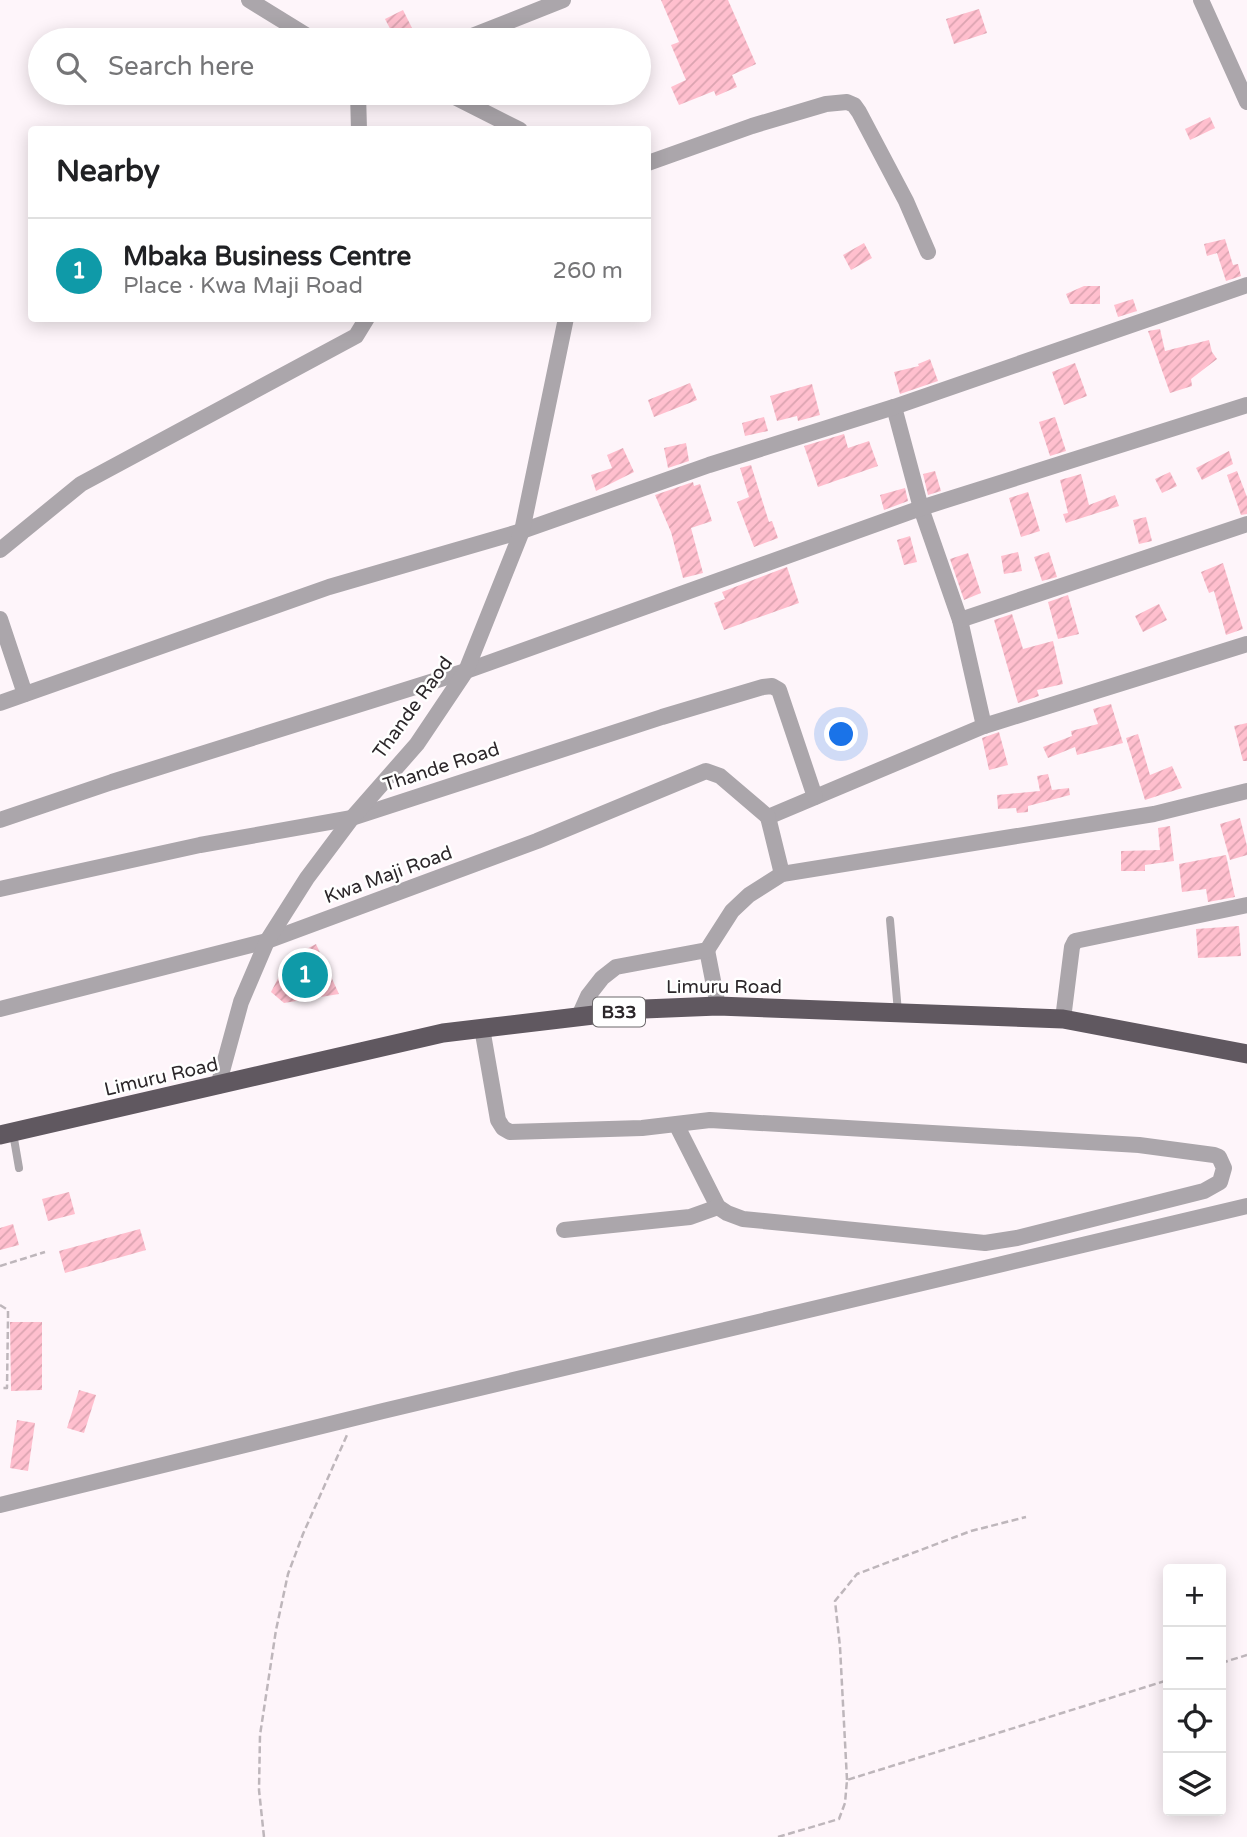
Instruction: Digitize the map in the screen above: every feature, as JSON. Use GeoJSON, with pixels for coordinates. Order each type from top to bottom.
{"type":"FeatureCollection","features":[{"type":"Feature","properties":{"kind":"highway","name":"Limuru Road"},"geometry":{"type":"LineString","coordinates":[[6,1134],[443,1033],[644,1009],[718,1006],[1063,1019],[1247,1054]]}},
{"type":"Feature","properties":{"kind":"street"},"geometry":{"type":"LineString","coordinates":[[249,0],[294,28]]}},
{"type":"Feature","properties":{"kind":"street"},"geometry":{"type":"LineString","coordinates":[[492,28],[563,0]]}},
{"type":"Feature","properties":{"kind":"street"},"geometry":{"type":"LineString","coordinates":[[1201,0],[1247,102]]}},
{"type":"Feature","properties":{"kind":"street"},"geometry":{"type":"LineString","coordinates":[[651,162],[752,126],[826,104],[847,102],[859,112],[928,252]]}},
{"type":"Feature","properties":{"kind":"street"},"geometry":{"type":"LineString","coordinates":[[358,105],[359,126]]}},
{"type":"Feature","properties":{"kind":"street"},"geometry":{"type":"LineString","coordinates":[[471,105],[512,126]]}},
{"type":"Feature","properties":{"kind":"street"},"geometry":{"type":"LineString","coordinates":[[0,703],[329,587],[522,531],[709,465],[894,407],[1247,285]]}},
{"type":"Feature","properties":{"kind":"street"},"geometry":{"type":"LineString","coordinates":[[0,550],[81,484],[356,336],[365,322]]}},
{"type":"Feature","properties":{"kind":"street","name":"Thande Raod"},"geometry":{"type":"LineString","coordinates":[[218,1086],[241,1002],[267,941],[307,878],[352,818],[417,744],[466,671],[522,531],[565,322]]}},
{"type":"Feature","properties":{"kind":"street"},"geometry":{"type":"LineString","coordinates":[[0,820],[466,671],[921,508],[1247,405]]}},
{"type":"Feature","properties":{"kind":"street"},"geometry":{"type":"LineString","coordinates":[[894,407],[921,508],[960,620],[984,726]]}},
{"type":"Feature","properties":{"kind":"street"},"geometry":{"type":"LineString","coordinates":[[960,620],[1247,524]]}},
{"type":"Feature","properties":{"kind":"street"},"geometry":{"type":"LineString","coordinates":[[0,619],[25,694]]}},
{"type":"Feature","properties":{"kind":"street"},"geometry":{"type":"LineString","coordinates":[[782,874],[768,817],[984,726],[1247,644]]}},
{"type":"Feature","properties":{"kind":"street","name":"Thande Road"},"geometry":{"type":"LineString","coordinates":[[0,890],[200,845],[352,818],[662,717],[772,686],[779,690],[815,797]]}},
{"type":"Feature","properties":{"kind":"street","name":"Kwa Maji Road"},"geometry":{"type":"LineString","coordinates":[[0,1009],[267,941],[537,841],[706,771],[720,776],[768,817]]}},
{"type":"Feature","properties":{"kind":"street"},"geometry":{"type":"LineString","coordinates":[[718,1006],[707,950],[732,911],[748,895],[782,874],[1154,814],[1247,791]]}},
{"type":"Feature","properties":{"kind":"street"},"geometry":{"type":"LineString","coordinates":[[1063,1019],[1075,941],[1247,905]]}},
{"type":"Feature","properties":{"kind":"street"},"geometry":{"type":"LineString","coordinates":[[579,1016],[588,996],[602,978],[616,967],[707,950]]}},
{"type":"Feature","properties":{"kind":"street"},"geometry":{"type":"LineString","coordinates":[[482,1028],[498,1120],[503,1128],[510,1132],[642,1128],[676,1124],[710,1120],[1139,1145],[1214,1155],[1219,1157],[1224,1168],[1220,1182],[1204,1191],[1017,1238],[985,1243],[743,1219],[727,1213],[718,1207],[676,1124]]}},
{"type":"Feature","properties":{"kind":"street"},"geometry":{"type":"LineString","coordinates":[[0,1505],[1247,1206]]}},
{"type":"Feature","properties":{"kind":"street"},"geometry":{"type":"LineString","coordinates":[[564,1230],[690,1217],[718,1207]]}},
{"type":"Feature","properties":{"kind":"lane"},"geometry":{"type":"LineString","coordinates":[[890,920],[898,1013]]}},
{"type":"Feature","properties":{"kind":"lane"},"geometry":{"type":"LineString","coordinates":[[6,1134],[19,1168]]}},
{"type":"Feature","properties":{"kind":"path"},"geometry":{"type":"LineString","coordinates":[[0,1266],[45,1252]]}},
{"type":"Feature","properties":{"kind":"path"},"geometry":{"type":"LineString","coordinates":[[0,1305],[8,1310],[8,1319],[6,1388],[0,1388]]}},
{"type":"Feature","properties":{"kind":"path"},"geometry":{"type":"LineString","coordinates":[[264,1837],[259,1790],[260,1735],[276,1630],[288,1574],[354,1418]]}},
{"type":"Feature","properties":{"kind":"path"},"geometry":{"type":"LineString","coordinates":[[778,1837],[839,1819],[845,1803],[848,1780],[835,1601],[857,1574],[971,1531],[1026,1517]]}},
{"type":"Feature","properties":{"kind":"path"},"geometry":{"type":"LineString","coordinates":[[1226,1661],[1247,1655]]}},
{"type":"Feature","properties":{"kind":"path"},"geometry":{"type":"LineString","coordinates":[[848,1780],[1163,1682]]}},
{"type":"Feature","properties":{"kind":"building"},"geometry":{"type":"Polygon","coordinates":[[[661,0],[728,0],[756,64],[732,75],[737,87],[716,96],[714,91],[679,105],[671,87],[686,80],[671,45],[679,42],[661,0]]]}},
{"type":"Feature","properties":{"kind":"building"},"geometry":{"type":"Polygon","coordinates":[[[979,9],[987,33],[954,44],[946,19],[979,9]]]}},
{"type":"Feature","properties":{"kind":"building"},"geometry":{"type":"Polygon","coordinates":[[[403,10],[412,28],[390,28],[385,19],[403,10]]]}},
{"type":"Feature","properties":{"kind":"building"},"geometry":{"type":"Polygon","coordinates":[[[1210,117],[1215,128],[1190,140],[1185,129],[1210,117]]]}},
{"type":"Feature","properties":{"kind":"building"},"geometry":{"type":"Polygon","coordinates":[[[1225,239],[1233,265],[1238,264],[1241,276],[1226,281],[1217,253],[1207,256],[1204,244],[1225,239]]]}},
{"type":"Feature","properties":{"kind":"building"},"geometry":{"type":"Polygon","coordinates":[[[864,243],[872,258],[851,270],[843,255],[864,243]]]}},
{"type":"Feature","properties":{"kind":"building"},"geometry":{"type":"Polygon","coordinates":[[[1084,286],[1100,286],[1100,304],[1070,304],[1066,294],[1084,286]]]}},
{"type":"Feature","properties":{"kind":"building"},"geometry":{"type":"Polygon","coordinates":[[[1133,299],[1137,311],[1118,317],[1114,305],[1133,299]]]}},
{"type":"Feature","properties":{"kind":"building"},"geometry":{"type":"Polygon","coordinates":[[[1160,329],[1165,351],[1209,340],[1217,359],[1191,379],[1192,386],[1170,393],[1148,331],[1160,329]]]}},
{"type":"Feature","properties":{"kind":"building"},"geometry":{"type":"Polygon","coordinates":[[[930,359],[938,381],[900,394],[894,372],[919,366],[918,364],[930,359]]]}},
{"type":"Feature","properties":{"kind":"building"},"geometry":{"type":"Polygon","coordinates":[[[1075,363],[1087,396],[1064,405],[1052,372],[1075,363]]]}},
{"type":"Feature","properties":{"kind":"building"},"geometry":{"type":"Polygon","coordinates":[[[690,383],[697,400],[654,417],[648,400],[690,383]]]}},
{"type":"Feature","properties":{"kind":"building"},"geometry":{"type":"Polygon","coordinates":[[[812,384],[820,415],[798,421],[797,416],[777,421],[770,396],[812,384]]]}},
{"type":"Feature","properties":{"kind":"building"},"geometry":{"type":"Polygon","coordinates":[[[764,417],[768,431],[745,436],[742,423],[764,417]]]}},
{"type":"Feature","properties":{"kind":"building"},"geometry":{"type":"Polygon","coordinates":[[[1055,417],[1066,451],[1050,456],[1039,422],[1055,417]]]}},
{"type":"Feature","properties":{"kind":"building"},"geometry":{"type":"Polygon","coordinates":[[[844,434],[848,448],[869,441],[878,466],[818,487],[804,446],[844,434]]]}},
{"type":"Feature","properties":{"kind":"building"},"geometry":{"type":"Polygon","coordinates":[[[686,443],[689,461],[668,468],[664,448],[686,443]]]}},
{"type":"Feature","properties":{"kind":"building"},"geometry":{"type":"Polygon","coordinates":[[[623,448],[634,472],[596,491],[591,475],[612,468],[607,455],[623,448]]]}},
{"type":"Feature","properties":{"kind":"building"},"geometry":{"type":"Polygon","coordinates":[[[1229,451],[1233,464],[1202,480],[1196,468],[1229,451]]]}},
{"type":"Feature","properties":{"kind":"building"},"geometry":{"type":"Polygon","coordinates":[[[751,465],[769,522],[772,521],[778,538],[754,547],[737,502],[749,497],[740,468],[751,465]]]}},
{"type":"Feature","properties":{"kind":"building"},"geometry":{"type":"Polygon","coordinates":[[[935,471],[941,491],[928,495],[923,474],[935,471]]]}},
{"type":"Feature","properties":{"kind":"building"},"geometry":{"type":"Polygon","coordinates":[[[1237,471],[1247,497],[1247,514],[1241,515],[1227,475],[1237,471]]]}},
{"type":"Feature","properties":{"kind":"building"},"geometry":{"type":"Polygon","coordinates":[[[1170,472],[1177,486],[1162,493],[1155,479],[1170,472]]]}},
{"type":"Feature","properties":{"kind":"building"},"geometry":{"type":"Polygon","coordinates":[[[1081,474],[1089,505],[1115,495],[1119,506],[1066,523],[1063,514],[1068,513],[1060,480],[1081,474]]]}},
{"type":"Feature","properties":{"kind":"building"},"geometry":{"type":"Polygon","coordinates":[[[693,482],[694,486],[700,484],[712,521],[691,528],[703,573],[683,578],[671,532],[655,495],[693,482]]]}},
{"type":"Feature","properties":{"kind":"building"},"geometry":{"type":"Polygon","coordinates":[[[905,488],[908,501],[884,510],[880,495],[905,488]]]}},
{"type":"Feature","properties":{"kind":"building"},"geometry":{"type":"Polygon","coordinates":[[[1028,492],[1040,531],[1021,537],[1009,498],[1028,492]]]}},
{"type":"Feature","properties":{"kind":"building"},"geometry":{"type":"Polygon","coordinates":[[[1146,517],[1152,541],[1139,544],[1133,520],[1146,517]]]}},
{"type":"Feature","properties":{"kind":"building"},"geometry":{"type":"Polygon","coordinates":[[[910,536],[917,562],[904,565],[897,540],[910,536]]]}},
{"type":"Feature","properties":{"kind":"building"},"geometry":{"type":"Polygon","coordinates":[[[1018,552],[1022,571],[1004,574],[1001,556],[1018,552]]]}},
{"type":"Feature","properties":{"kind":"building"},"geometry":{"type":"Polygon","coordinates":[[[1049,552],[1057,577],[1042,581],[1034,557],[1049,552]]]}},
{"type":"Feature","properties":{"kind":"building"},"geometry":{"type":"Polygon","coordinates":[[[968,553],[981,593],[964,600],[950,559],[968,553]]]}},
{"type":"Feature","properties":{"kind":"building"},"geometry":{"type":"Polygon","coordinates":[[[1223,563],[1243,629],[1226,635],[1214,591],[1209,593],[1201,572],[1223,563]]]}},
{"type":"Feature","properties":{"kind":"building"},"geometry":{"type":"Polygon","coordinates":[[[787,567],[799,603],[724,630],[714,603],[725,599],[722,592],[787,567]]]}},
{"type":"Feature","properties":{"kind":"building"},"geometry":{"type":"Polygon","coordinates":[[[1068,595],[1079,634],[1058,639],[1048,602],[1068,595]]]}},
{"type":"Feature","properties":{"kind":"building"},"geometry":{"type":"Polygon","coordinates":[[[1159,604],[1167,620],[1143,632],[1135,616],[1159,604]]]}},
{"type":"Feature","properties":{"kind":"building"},"geometry":{"type":"Polygon","coordinates":[[[1012,614],[1023,649],[1053,641],[1063,684],[1037,690],[1039,696],[1018,703],[994,620],[1012,614]]]}},
{"type":"Feature","properties":{"kind":"building"},"geometry":{"type":"Polygon","coordinates":[[[1111,704],[1123,743],[1077,755],[1075,747],[1048,758],[1043,747],[1072,736],[1071,731],[1098,724],[1093,709],[1111,704]]]}},
{"type":"Feature","properties":{"kind":"building"},"geometry":{"type":"Polygon","coordinates":[[[1247,723],[1247,761],[1243,761],[1234,726],[1247,723]]]}},
{"type":"Feature","properties":{"kind":"building"},"geometry":{"type":"Polygon","coordinates":[[[999,732],[1008,765],[989,770],[982,738],[999,732]]]}},
{"type":"Feature","properties":{"kind":"building"},"geometry":{"type":"Polygon","coordinates":[[[1138,734],[1150,775],[1172,766],[1182,788],[1145,800],[1126,738],[1138,734]]]}},
{"type":"Feature","properties":{"kind":"building"},"geometry":{"type":"Polygon","coordinates":[[[1048,774],[1052,790],[1069,788],[1070,795],[1028,806],[1028,812],[1017,813],[1016,808],[998,809],[997,795],[1040,791],[1037,776],[1048,774]]]}},
{"type":"Feature","properties":{"kind":"building"},"geometry":{"type":"Polygon","coordinates":[[[1240,818],[1247,855],[1230,860],[1220,824],[1240,818]]]}},
{"type":"Feature","properties":{"kind":"building"},"geometry":{"type":"Polygon","coordinates":[[[1170,826],[1174,861],[1145,865],[1145,871],[1121,871],[1121,851],[1160,850],[1158,828],[1170,826]]]}},
{"type":"Feature","properties":{"kind":"building"},"geometry":{"type":"Polygon","coordinates":[[[1226,855],[1235,897],[1208,902],[1206,889],[1182,892],[1179,864],[1226,855]]]}},
{"type":"Feature","properties":{"kind":"building"},"geometry":{"type":"Polygon","coordinates":[[[1239,926],[1241,956],[1198,958],[1196,929],[1239,926]]]}},
{"type":"Feature","properties":{"kind":"building"},"geometry":{"type":"Polygon","coordinates":[[[316,944],[339,994],[284,1003],[271,992],[288,959],[316,944]]]}},
{"type":"Feature","properties":{"kind":"building"},"geometry":{"type":"Polygon","coordinates":[[[69,1192],[75,1214],[48,1221],[42,1199],[69,1192]]]}},
{"type":"Feature","properties":{"kind":"building"},"geometry":{"type":"Polygon","coordinates":[[[13,1224],[19,1245],[0,1250],[0,1228],[13,1224]]]}},
{"type":"Feature","properties":{"kind":"building"},"geometry":{"type":"Polygon","coordinates":[[[140,1229],[146,1250],[65,1273],[59,1251],[140,1229]]]}},
{"type":"Feature","properties":{"kind":"building"},"geometry":{"type":"Polygon","coordinates":[[[10,1322],[42,1322],[42,1390],[11,1391],[10,1322]]]}},
{"type":"Feature","properties":{"kind":"building"},"geometry":{"type":"Polygon","coordinates":[[[79,1390],[96,1395],[84,1433],[67,1428],[79,1390]]]}},
{"type":"Feature","properties":{"kind":"building"},"geometry":{"type":"Polygon","coordinates":[[[17,1420],[35,1423],[28,1471],[10,1468],[17,1420]]]}},
{"type":"Feature","properties":{"kind":"place","name":"Mbaka Business Centre"},"geometry":{"type":"Point","coordinates":[305,975]}}]}
